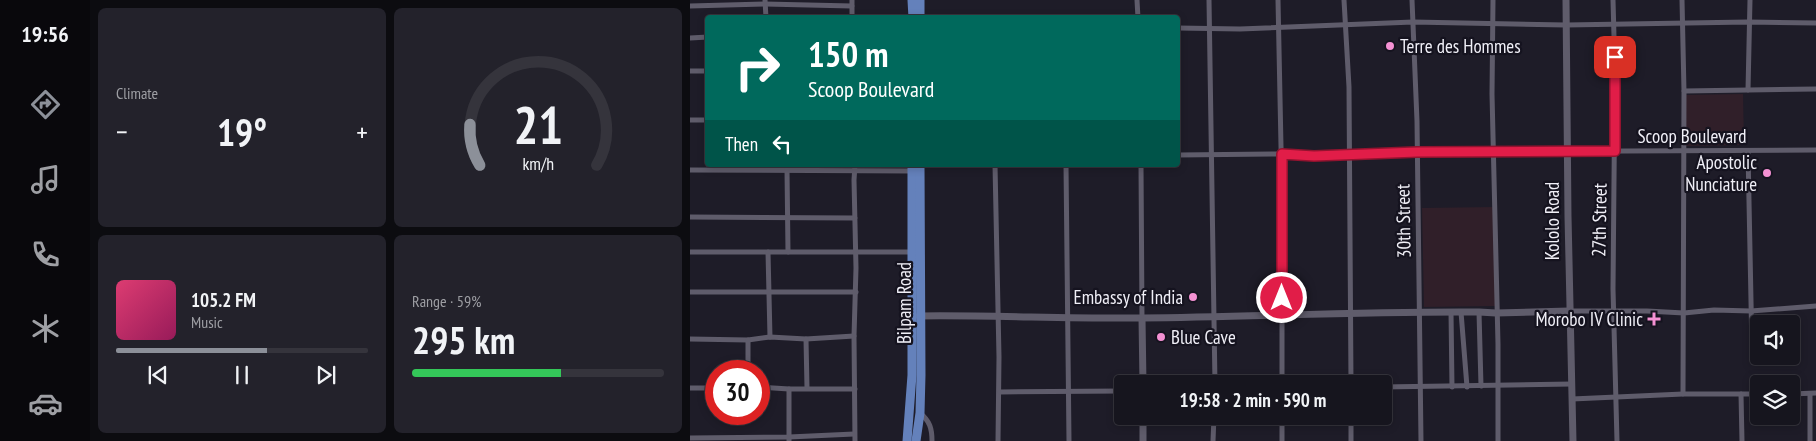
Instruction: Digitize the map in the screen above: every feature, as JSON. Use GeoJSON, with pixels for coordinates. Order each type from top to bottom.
{"type":"FeatureCollection","features":[{"type":"Feature","properties":{"kind":"main road"},"geometry":{"type":"LineString","coordinates":[[912,0],[913,15]]}},
{"type":"Feature","properties":{"kind":"main road"},"geometry":{"type":"LineString","coordinates":[[920,0],[920,15]]}},
{"type":"Feature","properties":{"kind":"main road","name":"Bilpam Road"},"geometry":{"type":"LineString","coordinates":[[908,441],[920,167]]}},
{"type":"Feature","properties":{"kind":"main road","name":"Bilpam Road"},"geometry":{"type":"LineString","coordinates":[[912,168],[919,316],[920,413],[916,441]]}},
{"type":"Feature","properties":{"kind":"street"},"geometry":{"type":"LineString","coordinates":[[1137,0],[1138,15]]}},
{"type":"Feature","properties":{"kind":"street"},"geometry":{"type":"LineString","coordinates":[[1209,0],[1215,375]]}},
{"type":"Feature","properties":{"kind":"street"},"geometry":{"type":"LineString","coordinates":[[1278,0],[1282,154],[1282,375]]}},
{"type":"Feature","properties":{"kind":"street"},"geometry":{"type":"LineString","coordinates":[[1344,0],[1349,87],[1351,375]]}},
{"type":"Feature","properties":{"kind":"street","name":"30th Street"},"geometry":{"type":"LineString","coordinates":[[1412,0],[1419,226],[1422,441]]}},
{"type":"Feature","properties":{"kind":"street"},"geometry":{"type":"LineString","coordinates":[[1493,0],[1492,94],[1498,441]]}},
{"type":"Feature","properties":{"kind":"street","name":"Kololo Road"},"geometry":{"type":"LineString","coordinates":[[1566,0],[1572,441]]}},
{"type":"Feature","properties":{"kind":"street","name":"27th Street"},"geometry":{"type":"LineString","coordinates":[[1613,0],[1615,151],[1613,281],[1617,441]]}},
{"type":"Feature","properties":{"kind":"street"},"geometry":{"type":"LineString","coordinates":[[1682,0],[1684,91],[1682,231],[1683,394]]}},
{"type":"Feature","properties":{"kind":"street"},"geometry":{"type":"LineString","coordinates":[[1748,90],[1748,22],[1750,0]]}},
{"type":"Feature","properties":{"kind":"street"},"geometry":{"type":"LineString","coordinates":[[690,6],[765,2],[852,3]]}},
{"type":"Feature","properties":{"kind":"street"},"geometry":{"type":"LineString","coordinates":[[765,2],[766,15]]}},
{"type":"Feature","properties":{"kind":"street"},"geometry":{"type":"LineString","coordinates":[[1180,28],[1278,28],[1413,22],[1566,25],[1748,22],[1816,23]]}},
{"type":"Feature","properties":{"kind":"street"},"geometry":{"type":"LineString","coordinates":[[690,38],[705,36]]}},
{"type":"Feature","properties":{"kind":"street"},"geometry":{"type":"LineString","coordinates":[[690,71],[705,71]]}},
{"type":"Feature","properties":{"kind":"street"},"geometry":{"type":"LineString","coordinates":[[1684,91],[1816,89]]}},
{"type":"Feature","properties":{"kind":"street"},"geometry":{"type":"LineString","coordinates":[[690,120],[705,120]]}},
{"type":"Feature","properties":{"kind":"street","name":"Scoop Boulevard"},"geometry":{"type":"LineString","coordinates":[[1180,155],[1282,154],[1314,156],[1382,155],[1417,152],[1816,150]]}},
{"type":"Feature","properties":{"kind":"street"},"geometry":{"type":"LineString","coordinates":[[1748,151],[1751,315]]}},
{"type":"Feature","properties":{"kind":"street"},"geometry":{"type":"LineString","coordinates":[[690,170],[746,167],[787,170],[808,167],[912,168]]}},
{"type":"Feature","properties":{"kind":"street"},"geometry":{"type":"LineString","coordinates":[[995,167],[1000,392],[998,441]]}},
{"type":"Feature","properties":{"kind":"street"},"geometry":{"type":"LineString","coordinates":[[1066,167],[1069,441]]}},
{"type":"Feature","properties":{"kind":"street"},"geometry":{"type":"LineString","coordinates":[[1140,167],[1143,375]]}},
{"type":"Feature","properties":{"kind":"street"},"geometry":{"type":"LineString","coordinates":[[854,441],[855,168]]}},
{"type":"Feature","properties":{"kind":"street"},"geometry":{"type":"LineString","coordinates":[[787,170],[788,252]]}},
{"type":"Feature","properties":{"kind":"street"},"geometry":{"type":"LineString","coordinates":[[690,217],[855,218]]}},
{"type":"Feature","properties":{"kind":"street"},"geometry":{"type":"LineString","coordinates":[[690,252],[917,252]]}},
{"type":"Feature","properties":{"kind":"street"},"geometry":{"type":"LineString","coordinates":[[768,252],[770,337]]}},
{"type":"Feature","properties":{"kind":"street"},"geometry":{"type":"LineString","coordinates":[[690,292],[856,292]]}},
{"type":"Feature","properties":{"kind":"street"},"geometry":{"type":"LineString","coordinates":[[919,316],[1142,318],[1282,316],[1350,312],[1647,311],[1684,313],[1714,310],[1751,311],[1816,306]]}},
{"type":"Feature","properties":{"kind":"street"},"geometry":{"type":"LineString","coordinates":[[1451,312],[1452,387]]}},
{"type":"Feature","properties":{"kind":"street"},"geometry":{"type":"LineString","coordinates":[[1461,312],[1466,387]]}},
{"type":"Feature","properties":{"kind":"street"},"geometry":{"type":"LineString","coordinates":[[1478,312],[1481,386]]}},
{"type":"Feature","properties":{"kind":"street"},"geometry":{"type":"LineString","coordinates":[[690,339],[748,340],[770,337],[854,336]]}},
{"type":"Feature","properties":{"kind":"street"},"geometry":{"type":"LineString","coordinates":[[806,338],[807,388]]}},
{"type":"Feature","properties":{"kind":"street"},"geometry":{"type":"LineString","coordinates":[[748,340],[748,360]]}},
{"type":"Feature","properties":{"kind":"street"},"geometry":{"type":"LineString","coordinates":[[1392,387],[1572,384]]}},
{"type":"Feature","properties":{"kind":"street"},"geometry":{"type":"LineString","coordinates":[[690,388],[705,388]]}},
{"type":"Feature","properties":{"kind":"street"},"geometry":{"type":"LineString","coordinates":[[770,388],[855,388]]}},
{"type":"Feature","properties":{"kind":"street"},"geometry":{"type":"LineString","coordinates":[[789,389],[789,439]]}},
{"type":"Feature","properties":{"kind":"street"},"geometry":{"type":"LineString","coordinates":[[1000,392],[1114,391]]}},
{"type":"Feature","properties":{"kind":"street"},"geometry":{"type":"LineString","coordinates":[[1800,394],[1816,393]]}},
{"type":"Feature","properties":{"kind":"street"},"geometry":{"type":"LineString","coordinates":[[1572,399],[1683,394],[1750,394]]}},
{"type":"Feature","properties":{"kind":"street"},"geometry":{"type":"LineString","coordinates":[[1741,394],[1742,441]]}},
{"type":"Feature","properties":{"kind":"street"},"geometry":{"type":"LineString","coordinates":[[1810,394],[1810,441]]}},
{"type":"Feature","properties":{"kind":"street"},"geometry":{"type":"LineString","coordinates":[[920,413],[932,428],[932,441]]}},
{"type":"Feature","properties":{"kind":"street"},"geometry":{"type":"LineString","coordinates":[[1143,425],[1143,441]]}},
{"type":"Feature","properties":{"kind":"street"},"geometry":{"type":"LineString","coordinates":[[1213,441],[1214,425]]}},
{"type":"Feature","properties":{"kind":"street"},"geometry":{"type":"LineString","coordinates":[[1282,425],[1282,441]]}},
{"type":"Feature","properties":{"kind":"street"},"geometry":{"type":"LineString","coordinates":[[1351,425],[1351,441]]}},
{"type":"Feature","properties":{"kind":"street"},"geometry":{"type":"LineString","coordinates":[[690,438],[789,439],[854,434]]}},
{"type":"Feature","properties":{"kind":"shaded area"},"geometry":{"type":"Polygon","coordinates":[[[1743,94],[1744,145],[1686,146],[1685,95],[1743,94]]]}},
{"type":"Feature","properties":{"kind":"shaded area"},"geometry":{"type":"Polygon","coordinates":[[[806,167],[807,169],[750,168],[806,167]]]}},
{"type":"Feature","properties":{"kind":"shaded area"},"geometry":{"type":"Polygon","coordinates":[[[1495,207],[1495,306],[1424,307],[1422,208],[1495,207]]]}},
{"type":"Feature","properties":{"kind":"place","name":"Terre des Hommes"},"geometry":{"type":"Point","coordinates":[1390,46]}},
{"type":"Feature","properties":{"kind":"place","name":"Apostolic Nunciature"},"geometry":{"type":"Point","coordinates":[1767,173]}},
{"type":"Feature","properties":{"kind":"place","name":"Embassy of India"},"geometry":{"type":"Point","coordinates":[1193,297]}},
{"type":"Feature","properties":{"kind":"place","name":"Morobo IV Clinic"},"geometry":{"type":"Point","coordinates":[1654,319]}},
{"type":"Feature","properties":{"kind":"place","name":"Blue Cave"},"geometry":{"type":"Point","coordinates":[1161,337]}},
{"type":"Feature","properties":{"kind":"route"},"geometry":{"type":"LineString","coordinates":[[1282,298],[1282,154],[1314,156],[1382,155],[1417,152],[1615,151],[1615,57]]}}]}
